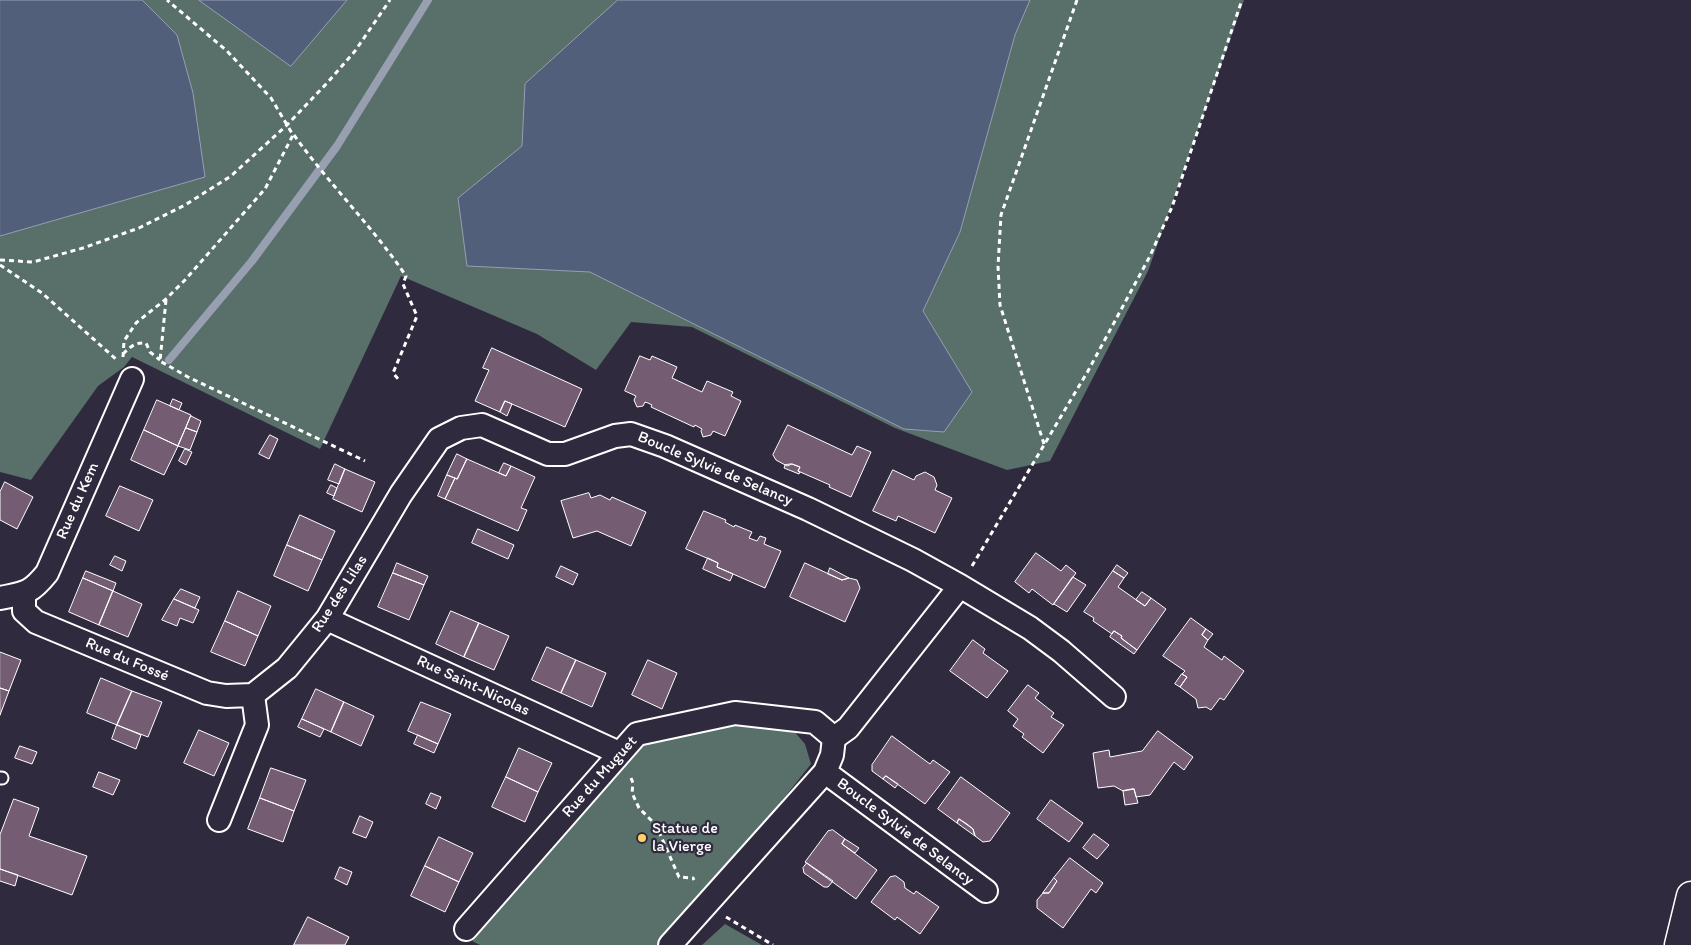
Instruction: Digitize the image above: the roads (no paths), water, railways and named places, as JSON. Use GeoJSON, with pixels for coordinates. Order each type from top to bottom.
{"type":"FeatureCollection","features":[{"type":"Feature","properties":{"kind":"street","name":"Rue du Kem"},"geometry":{"type":"LineString","coordinates":[[0,598],[24,593],[36,587],[47,573],[128,373]]}},
{"type":"Feature","properties":{"kind":"street","name":"Boucle Sylvie de Selancy"},"geometry":{"type":"LineString","coordinates":[[402,494],[439,439],[461,428],[482,425],[548,454],[565,454],[615,436],[631,434],[665,446],[808,509],[913,560],[1030,628],[1061,650],[1114,697]]}},
{"type":"Feature","properties":{"kind":"street","name":"Rue des Lilas"},"geometry":{"type":"LineString","coordinates":[[253,694],[287,668],[327,619],[402,494]]}},
{"type":"Feature","properties":{"kind":"street"},"geometry":{"type":"LineString","coordinates":[[834,738],[848,728],[960,586]]}},
{"type":"Feature","properties":{"kind":"street","name":"Rue du Fossé"},"geometry":{"type":"LineString","coordinates":[[24,593],[24,610],[36,622],[207,693],[226,696],[253,694]]}},
{"type":"Feature","properties":{"kind":"street","name":"Rue Saint-Nicolas"},"geometry":{"type":"LineString","coordinates":[[327,619],[619,752]]}},
{"type":"Feature","properties":{"kind":"street"},"geometry":{"type":"LineString","coordinates":[[219,820],[257,725],[253,694]]}},
{"type":"Feature","properties":{"kind":"street","name":"Rue du Muguet"},"geometry":{"type":"LineString","coordinates":[[466,929],[619,752],[637,734],[735,713],[815,722],[834,738]]}},
{"type":"Feature","properties":{"kind":"street","name":"Boucle Sylvie de Selancy"},"geometry":{"type":"LineString","coordinates":[[670,945],[825,772],[832,755],[834,738]]}},
{"type":"Feature","properties":{"kind":"street","name":"Boucle Sylvie de Selancy"},"geometry":{"type":"LineString","coordinates":[[825,772],[986,892]]}},
{"type":"Feature","properties":{"kind":"street"},"geometry":{"type":"LineString","coordinates":[[1679,945],[1691,896]]}},
{"type":"Feature","properties":{"kind":"water"},"geometry":{"type":"Polygon","coordinates":[[[0,0],[142,0],[177,35],[193,93],[205,177],[0,236],[0,0]]]}},
{"type":"Feature","properties":{"kind":"water"},"geometry":{"type":"Polygon","coordinates":[[[199,0],[347,0],[291,66],[199,0]]]}},
{"type":"Feature","properties":{"kind":"water"},"geometry":{"type":"Polygon","coordinates":[[[618,0],[1030,0],[1015,35],[960,232],[923,311],[972,392],[944,432],[904,429],[590,272],[467,266],[458,198],[522,146],[525,84],[618,0]]]}},
{"type":"Feature","properties":{"kind":"waterway"},"geometry":{"type":"LineString","coordinates":[[169,360],[252,261],[337,146],[428,0]]}},
{"type":"Feature","properties":{"kind":"place","name":"Statue de la Vierge"},"geometry":{"type":"Point","coordinates":[642,838]}}]}
